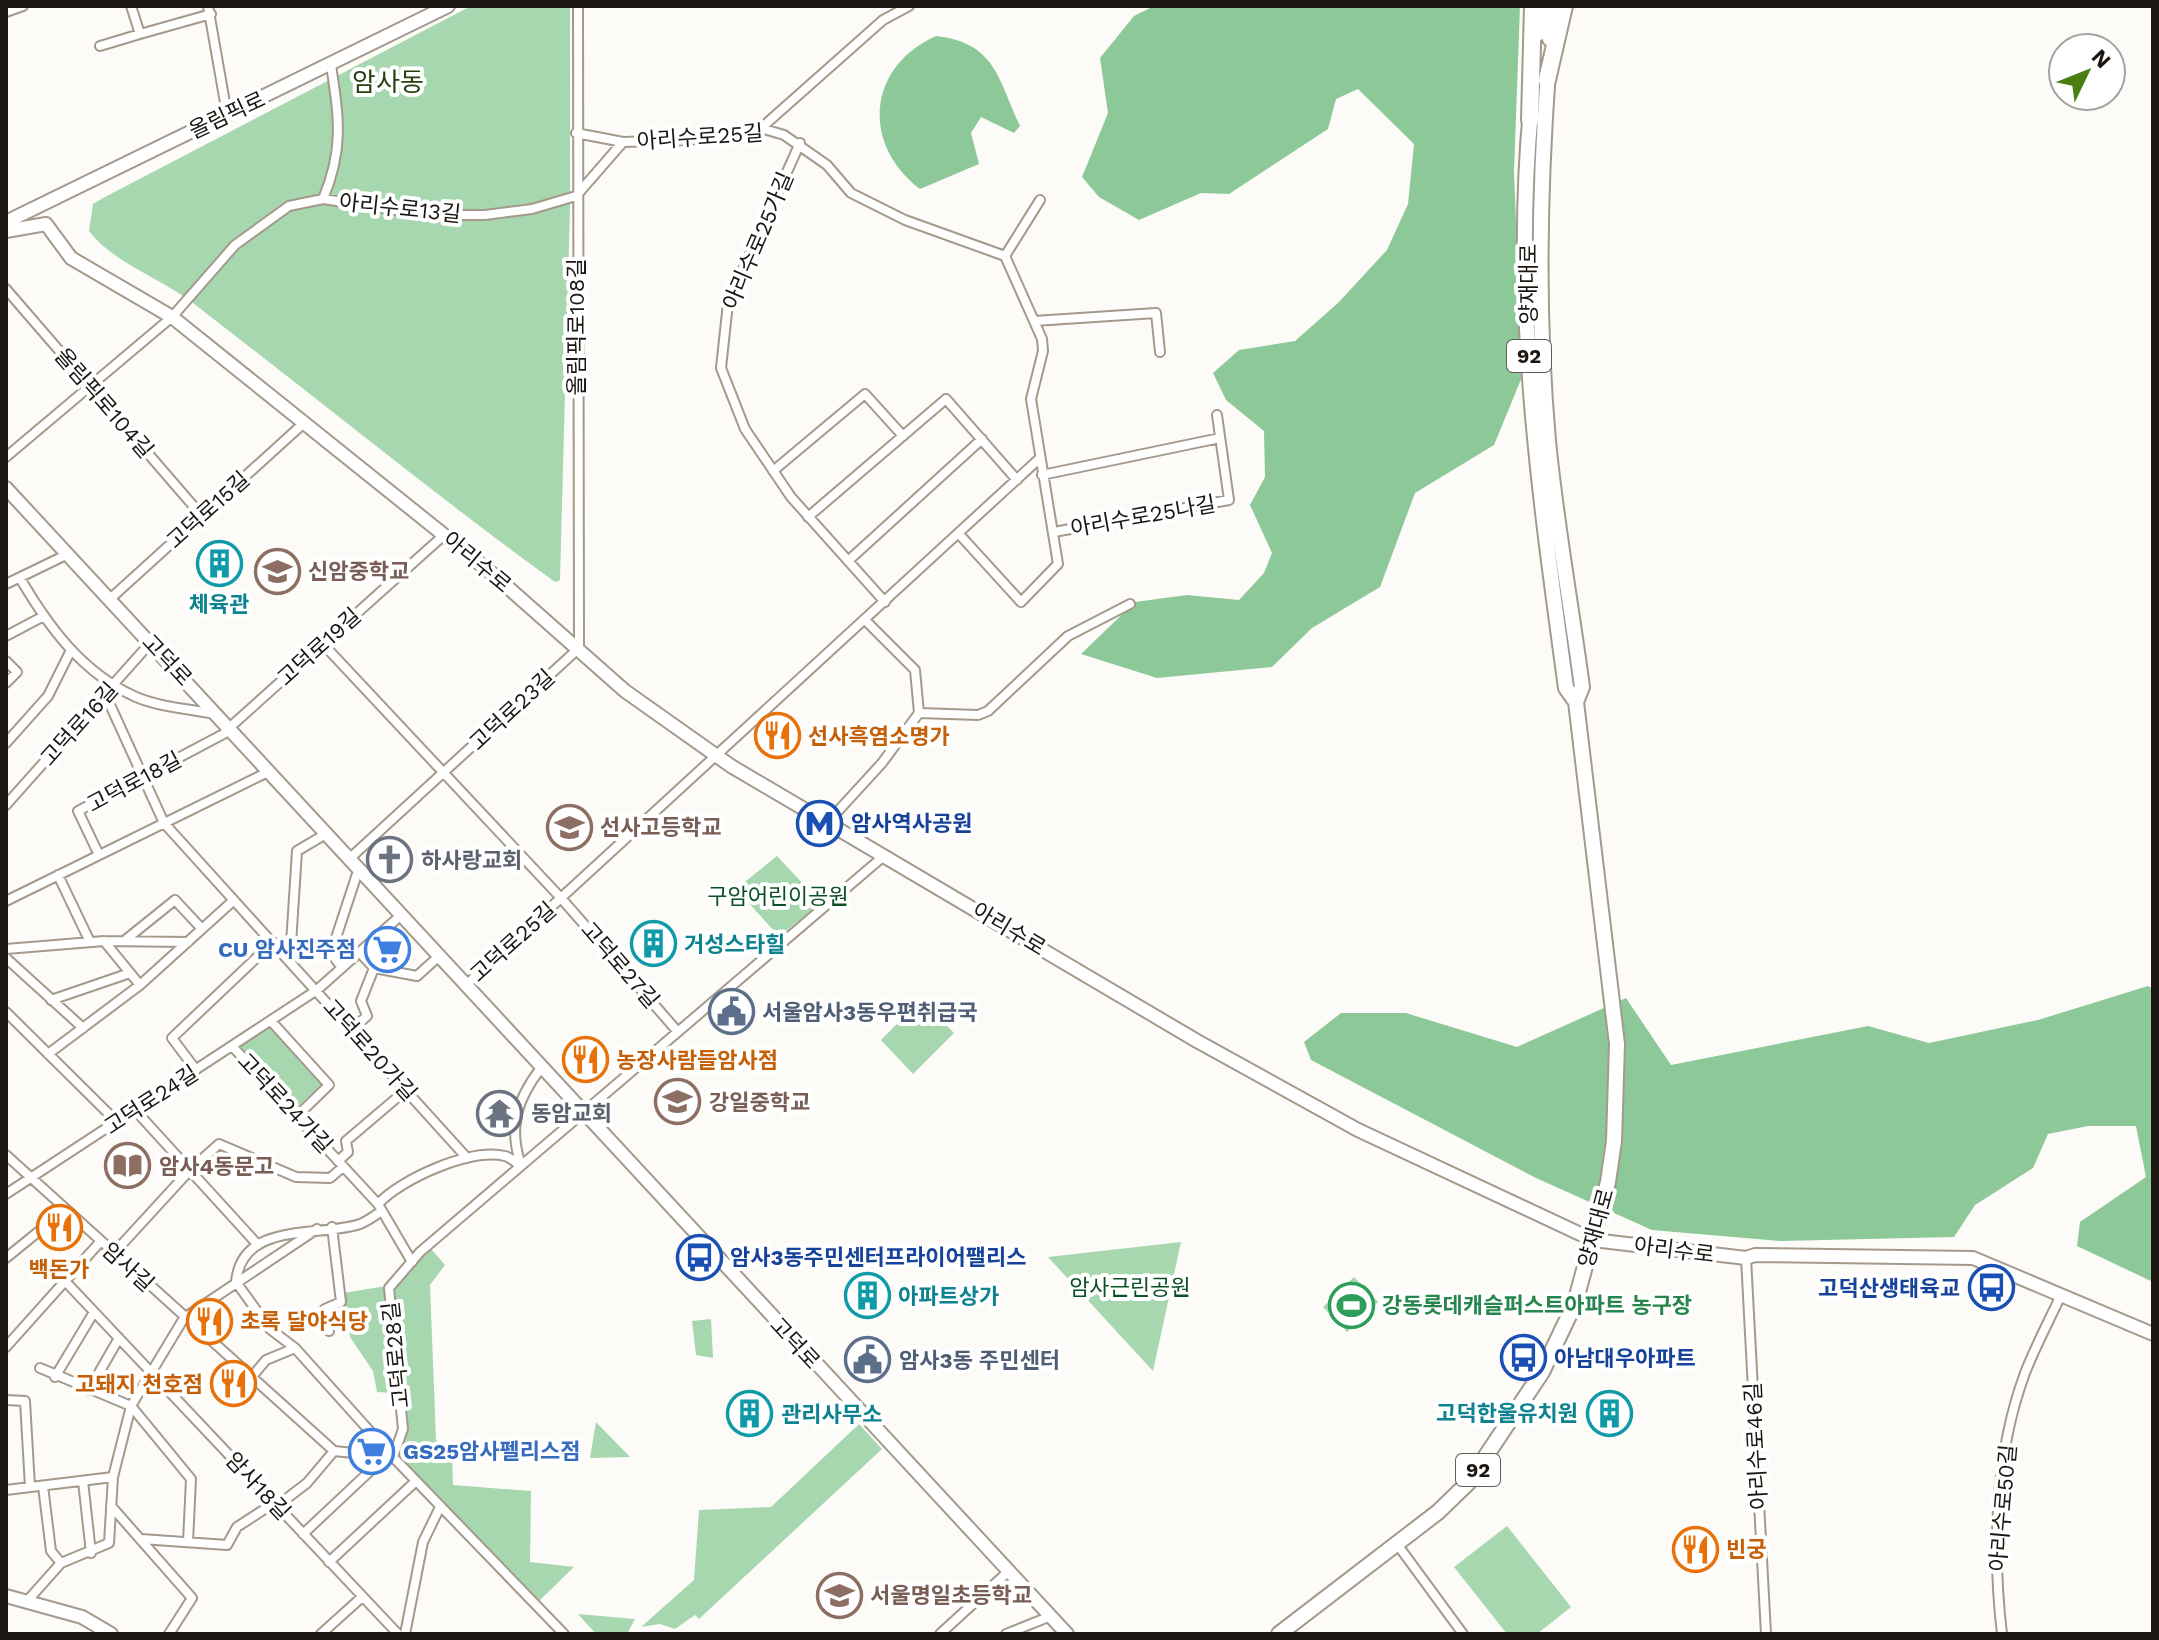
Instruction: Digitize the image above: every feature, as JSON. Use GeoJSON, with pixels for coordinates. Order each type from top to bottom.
{"type":"FeatureCollection","features":[{"type":"Feature","properties":{"kind":"highway"},"geometry":{"type":"LineString","coordinates":[[1530,120],[1533,6]]}},
{"type":"Feature","properties":{"kind":"highway"},"geometry":{"type":"LineString","coordinates":[[1547,80],[1564,6]]}},
{"type":"Feature","properties":{"kind":"main road","name":"올림픽로"},"geometry":{"type":"LineString","coordinates":[[6,222],[448,6]]}},
{"type":"Feature","properties":{"kind":"main road","name":"양재대로"},"geometry":{"type":"LineString","coordinates":[[1542,6],[1530,120],[1526,296],[1533,443],[1566,688],[1576,702]]}},
{"type":"Feature","properties":{"kind":"main road","name":"양재대로"},"geometry":{"type":"LineString","coordinates":[[1279,1634],[1397,1544],[1468,1483],[1523,1402],[1560,1340],[1593,1240],[1614,1141],[1617,1044],[1576,702],[1582,687],[1550,454],[1544,369],[1542,170],[1554,6]]}},
{"type":"Feature","properties":{"kind":"main road","name":"아리수로"},"geometry":{"type":"LineString","coordinates":[[6,231],[46,224],[71,258],[172,317],[444,535],[579,648],[625,691],[716,756],[1197,1041],[1358,1130],[1593,1240],[1746,1258],[1814,1254],[1973,1258],[2153,1334]]}},
{"type":"Feature","properties":{"kind":"main road","name":"고덕로"},"geometry":{"type":"LineString","coordinates":[[6,488],[1067,1634]]}},
{"type":"Feature","properties":{"kind":"main road"},"geometry":{"type":"LineString","coordinates":[[6,1596],[82,1617],[111,1634]]}},
{"type":"Feature","properties":{"kind":"street"},"geometry":{"type":"LineString","coordinates":[[6,12],[23,6]]}},
{"type":"Feature","properties":{"kind":"street"},"geometry":{"type":"LineString","coordinates":[[131,6],[140,34]]}},
{"type":"Feature","properties":{"kind":"street","name":"올림픽로108길"},"geometry":{"type":"LineString","coordinates":[[578,6],[579,648]]}},
{"type":"Feature","properties":{"kind":"street"},"geometry":{"type":"LineString","coordinates":[[760,129],[883,20],[909,6]]}},
{"type":"Feature","properties":{"kind":"street"},"geometry":{"type":"LineString","coordinates":[[100,46],[210,10],[227,114]]}},
{"type":"Feature","properties":{"kind":"street"},"geometry":{"type":"LineString","coordinates":[[323,199],[336,169],[341,140],[331,65]]}},
{"type":"Feature","properties":{"kind":"street","name":"아리수로25길"},"geometry":{"type":"LineString","coordinates":[[576,196],[623,142],[688,140],[760,129],[800,143],[827,165],[851,193],[905,220],[1005,256]]}},
{"type":"Feature","properties":{"kind":"street"},"geometry":{"type":"LineString","coordinates":[[576,133],[623,142]]}},
{"type":"Feature","properties":{"kind":"street","name":"아리수로25가길"},"geometry":{"type":"LineString","coordinates":[[800,143],[728,303],[722,336],[721,368],[745,429],[773,471],[808,517],[885,602]]}},
{"type":"Feature","properties":{"kind":"street","name":"아리수로13길"},"geometry":{"type":"LineString","coordinates":[[6,457],[172,317],[211,270],[255,228],[289,206],[323,199],[404,212],[485,215],[532,209],[576,196]]}},
{"type":"Feature","properties":{"kind":"street"},"geometry":{"type":"LineString","coordinates":[[959,534],[1021,602],[1058,564],[1031,399],[1043,351],[1034,321],[1005,256],[1040,200]]}},
{"type":"Feature","properties":{"kind":"street","name":"올림픽로104길"},"geometry":{"type":"LineString","coordinates":[[6,289],[202,516]]}},
{"type":"Feature","properties":{"kind":"street"},"geometry":{"type":"LineString","coordinates":[[1034,321],[1156,313],[1160,352]]}},
{"type":"Feature","properties":{"kind":"street"},"geometry":{"type":"LineString","coordinates":[[773,471],[865,394],[903,436]]}},
{"type":"Feature","properties":{"kind":"street"},"geometry":{"type":"LineString","coordinates":[[808,517],[946,399],[1017,480]]}},
{"type":"Feature","properties":{"kind":"street"},"geometry":{"type":"LineString","coordinates":[[1042,475],[1220,438],[1217,415]]}},
{"type":"Feature","properties":{"kind":"street","name":"고덕로15길"},"geometry":{"type":"LineString","coordinates":[[110,599],[305,422]]}},
{"type":"Feature","properties":{"kind":"street","name":"아리수로25나길"},"geometry":{"type":"LineString","coordinates":[[1054,532],[1229,500],[1220,438]]}},
{"type":"Feature","properties":{"kind":"street"},"geometry":{"type":"LineString","coordinates":[[848,561],[982,439]]}},
{"type":"Feature","properties":{"kind":"street"},"geometry":{"type":"LineString","coordinates":[[716,756],[1040,458]]}},
{"type":"Feature","properties":{"kind":"street","name":"고덕로19길"},"geometry":{"type":"LineString","coordinates":[[230,729],[444,535]]}},
{"type":"Feature","properties":{"kind":"street"},"geometry":{"type":"LineString","coordinates":[[6,584],[68,554]]}},
{"type":"Feature","properties":{"kind":"street"},"geometry":{"type":"LineString","coordinates":[[20,578],[42,617],[87,666],[138,698],[217,715]]}},
{"type":"Feature","properties":{"kind":"street"},"geometry":{"type":"LineString","coordinates":[[919,713],[978,715],[988,711],[1068,636],[1130,604]]}},
{"type":"Feature","properties":{"kind":"street"},"geometry":{"type":"LineString","coordinates":[[6,636],[42,617]]}},
{"type":"Feature","properties":{"kind":"street"},"geometry":{"type":"LineString","coordinates":[[828,822],[882,763],[919,713],[915,670],[865,620]]}},
{"type":"Feature","properties":{"kind":"street","name":"고덕로16길"},"geometry":{"type":"LineString","coordinates":[[6,805],[151,642]]}},
{"type":"Feature","properties":{"kind":"street"},"geometry":{"type":"LineString","coordinates":[[323,644],[445,771]]}},
{"type":"Feature","properties":{"kind":"street","name":"고덕로23길"},"geometry":{"type":"LineString","coordinates":[[348,860],[579,648]]}},
{"type":"Feature","properties":{"kind":"street"},"geometry":{"type":"LineString","coordinates":[[6,743],[48,696],[71,650]]}},
{"type":"Feature","properties":{"kind":"street"},"geometry":{"type":"LineString","coordinates":[[6,661],[17,672],[6,683]]}},
{"type":"Feature","properties":{"kind":"street","name":"고덕로20가길"},"geometry":{"type":"LineString","coordinates":[[106,696],[164,823],[467,1158]]}},
{"type":"Feature","properties":{"kind":"street","name":"고덕로18길"},"geometry":{"type":"LineString","coordinates":[[99,855],[78,811],[230,729]]}},
{"type":"Feature","properties":{"kind":"street","name":"고덕로25길"},"geometry":{"type":"LineString","coordinates":[[465,986],[716,756]]}},
{"type":"Feature","properties":{"kind":"street","name":"고덕로25길"},"geometry":{"type":"LineString","coordinates":[[445,771],[561,898]]}},
{"type":"Feature","properties":{"kind":"street"},"geometry":{"type":"LineString","coordinates":[[6,900],[268,772]]}},
{"type":"Feature","properties":{"kind":"street"},"geometry":{"type":"LineString","coordinates":[[282,952],[291,944],[297,851],[324,835]]}},
{"type":"Feature","properties":{"kind":"street"},"geometry":{"type":"LineString","coordinates":[[583,1113],[886,855]]}},
{"type":"Feature","properties":{"kind":"street"},"geometry":{"type":"LineString","coordinates":[[342,968],[331,953],[358,871]]}},
{"type":"Feature","properties":{"kind":"street"},"geometry":{"type":"LineString","coordinates":[[58,875],[90,942]]}},
{"type":"Feature","properties":{"kind":"street","name":"고덕로27길"},"geometry":{"type":"LineString","coordinates":[[561,898],[678,1032]]}},
{"type":"Feature","properties":{"kind":"street"},"geometry":{"type":"LineString","coordinates":[[124,941],[175,900],[202,929]]}},
{"type":"Feature","properties":{"kind":"street"},"geometry":{"type":"LineString","coordinates":[[48,1054],[140,985],[234,900]]}},
{"type":"Feature","properties":{"kind":"street","name":"고덕로24길"},"geometry":{"type":"LineString","coordinates":[[6,1194],[317,990],[400,916]]}},
{"type":"Feature","properties":{"kind":"street"},"geometry":{"type":"LineString","coordinates":[[104,941],[140,985]]}},
{"type":"Feature","properties":{"kind":"street"},"geometry":{"type":"LineString","coordinates":[[6,949],[104,941],[188,942]]}},
{"type":"Feature","properties":{"kind":"street"},"geometry":{"type":"LineString","coordinates":[[196,1070],[172,1038],[273,942]]}},
{"type":"Feature","properties":{"kind":"street"},"geometry":{"type":"LineString","coordinates":[[359,952],[374,968],[417,976],[438,957]]}},
{"type":"Feature","properties":{"kind":"street"},"geometry":{"type":"LineString","coordinates":[[6,958],[83,1028]]}},
{"type":"Feature","properties":{"kind":"street"},"geometry":{"type":"LineString","coordinates":[[352,1029],[367,1016],[361,1001],[374,968]]}},
{"type":"Feature","properties":{"kind":"street"},"geometry":{"type":"LineString","coordinates":[[51,1000],[130,973]]}},
{"type":"Feature","properties":{"kind":"street"},"geometry":{"type":"LineString","coordinates":[[6,1012],[117,1122]]}},
{"type":"Feature","properties":{"kind":"street"},"geometry":{"type":"LineString","coordinates":[[271,1021],[329,1085],[297,1116]]}},
{"type":"Feature","properties":{"kind":"street","name":"고덕로24가길"},"geometry":{"type":"LineString","coordinates":[[232,1046],[380,1208],[412,1262]]}},
{"type":"Feature","properties":{"kind":"street"},"geometry":{"type":"LineString","coordinates":[[521,1166],[515,1148],[513,1121],[524,1090],[541,1068]]}},
{"type":"Feature","properties":{"kind":"street","name":"고덕로24가길"},"geometry":{"type":"LineString","coordinates":[[341,1164],[348,1152],[346,1141],[406,1090]]}},
{"type":"Feature","properties":{"kind":"street"},"geometry":{"type":"LineString","coordinates":[[135,1110],[258,1245]]}},
{"type":"Feature","properties":{"kind":"street","name":"고덕로28길"},"geometry":{"type":"LineString","coordinates":[[389,1457],[403,1429],[389,1288],[412,1262],[583,1113]]}},
{"type":"Feature","properties":{"kind":"street"},"geometry":{"type":"LineString","coordinates":[[113,1254],[191,1169],[219,1144],[296,1177],[330,1178],[341,1164]]}},
{"type":"Feature","properties":{"kind":"street","name":"암사길"},"geometry":{"type":"LineString","coordinates":[[6,1155],[250,1379],[334,1451]]}},
{"type":"Feature","properties":{"kind":"street"},"geometry":{"type":"LineString","coordinates":[[236,1282],[249,1250],[258,1245],[276,1236],[360,1224],[380,1208],[389,1191],[467,1158],[506,1156],[521,1166]]}},
{"type":"Feature","properties":{"kind":"street"},"geometry":{"type":"LineString","coordinates":[[6,1258],[65,1210]]}},
{"type":"Feature","properties":{"kind":"street"},"geometry":{"type":"LineString","coordinates":[[329,1331],[325,1309],[341,1302],[332,1227]]}},
{"type":"Feature","properties":{"kind":"street"},"geometry":{"type":"LineString","coordinates":[[28,1600],[61,1563],[109,1543],[113,1477],[131,1406],[184,1318],[318,1229]]}},
{"type":"Feature","properties":{"kind":"street"},"geometry":{"type":"LineString","coordinates":[[6,1347],[100,1242]]}},
{"type":"Feature","properties":{"kind":"street","name":"아리수로46길"},"geometry":{"type":"LineString","coordinates":[[1746,1258],[1766,1634]]}},
{"type":"Feature","properties":{"kind":"street","name":"암사18길"},"geometry":{"type":"LineString","coordinates":[[65,1281],[398,1634]]}},
{"type":"Feature","properties":{"kind":"street"},"geometry":{"type":"LineString","coordinates":[[236,1282],[270,1329],[295,1348],[389,1457],[564,1634]]}},
{"type":"Feature","properties":{"kind":"street","name":"아리수로50길"},"geometry":{"type":"LineString","coordinates":[[2002,1634],[1996,1585],[2000,1483],[2013,1411],[2025,1373],[2061,1295]]}},
{"type":"Feature","properties":{"kind":"street"},"geometry":{"type":"LineString","coordinates":[[55,1377],[94,1312]]}},
{"type":"Feature","properties":{"kind":"street"},"geometry":{"type":"LineString","coordinates":[[89,1390],[119,1338]]}},
{"type":"Feature","properties":{"kind":"street"},"geometry":{"type":"LineString","coordinates":[[250,1379],[266,1360],[295,1348]]}},
{"type":"Feature","properties":{"kind":"street"},"geometry":{"type":"LineString","coordinates":[[40,1368],[55,1377],[131,1406],[191,1479],[188,1542]]}},
{"type":"Feature","properties":{"kind":"street"},"geometry":{"type":"LineString","coordinates":[[6,1400],[25,1401],[30,1487]]}},
{"type":"Feature","properties":{"kind":"street"},"geometry":{"type":"LineString","coordinates":[[141,1539],[227,1545],[237,1527],[307,1483],[334,1451],[389,1457]]}},
{"type":"Feature","properties":{"kind":"street"},"geometry":{"type":"LineString","coordinates":[[303,1534],[389,1457]]}},
{"type":"Feature","properties":{"kind":"street"},"geometry":{"type":"LineString","coordinates":[[6,1490],[113,1477]]}},
{"type":"Feature","properties":{"kind":"street"},"geometry":{"type":"LineString","coordinates":[[83,1481],[91,1553]]}},
{"type":"Feature","properties":{"kind":"street"},"geometry":{"type":"LineString","coordinates":[[329,1562],[416,1481]]}},
{"type":"Feature","properties":{"kind":"street"},"geometry":{"type":"LineString","coordinates":[[43,1486],[51,1551],[61,1563]]}},
{"type":"Feature","properties":{"kind":"street"},"geometry":{"type":"LineString","coordinates":[[111,1506],[192,1598],[169,1634]]}},
{"type":"Feature","properties":{"kind":"street"},"geometry":{"type":"LineString","coordinates":[[405,1634],[423,1542],[440,1507]]}},
{"type":"Feature","properties":{"kind":"street"},"geometry":{"type":"LineString","coordinates":[[1397,1544],[1463,1634]]}},
{"type":"Feature","properties":{"kind":"street"},"geometry":{"type":"LineString","coordinates":[[940,1634],[1010,1570]]}},
{"type":"Feature","properties":{"kind":"street"},"geometry":{"type":"LineString","coordinates":[[321,1634],[362,1597]]}},
{"type":"Feature","properties":{"kind":"street"},"geometry":{"type":"LineString","coordinates":[[1006,1634],[1051,1616]]}},
{"type":"Feature","properties":{"kind":"green space"},"geometry":{"type":"Polygon","coordinates":[[[471,6],[570,6],[570,207],[560,580],[555,582],[193,303],[111,252],[89,231],[93,204],[103,198],[471,6]]]}},
{"type":"Feature","properties":{"kind":"green space"},"geometry":{"type":"Polygon","coordinates":[[[1154,6],[1520,6],[1514,171],[1522,377],[1494,445],[1415,493],[1380,587],[1312,628],[1272,667],[1157,678],[1081,654],[1135,602],[1187,595],[1239,600],[1264,573],[1272,553],[1250,505],[1265,477],[1264,431],[1226,400],[1213,373],[1239,350],[1295,341],[1338,303],[1387,250],[1408,204],[1414,144],[1358,89],[1336,99],[1328,129],[1229,194],[1201,193],[1139,220],[1099,197],[1082,177],[1108,113],[1100,58],[1134,16],[1154,6]]]}},
{"type":"Feature","properties":{"kind":"green space"},"geometry":{"type":"Polygon","coordinates":[[[936,36],[971,46],[983,55],[1000,79],[1020,126],[1014,133],[981,117],[971,133],[979,164],[920,189],[901,171],[888,150],[881,129],[880,107],[885,86],[896,67],[913,50],[936,36]]]}},
{"type":"Feature","properties":{"kind":"green space","name":"구암어린이공원"},"geometry":{"type":"Polygon","coordinates":[[[777,856],[821,903],[783,933],[775,932],[736,889],[777,856]]]}},
{"type":"Feature","properties":{"kind":"green space"},"geometry":{"type":"Polygon","coordinates":[[[2148,986],[2153,989],[2153,1282],[2077,1246],[2080,1222],[2146,1177],[2136,1126],[2088,1126],[2048,1134],[2033,1168],[1975,1205],[1954,1237],[1781,1241],[1652,1230],[1536,1178],[1311,1060],[1304,1042],[1341,1013],[1406,1013],[1517,1047],[1626,998],[1671,1065],[1868,1026],[1929,1043],[2038,1020],[2148,986]]]}},
{"type":"Feature","properties":{"kind":"green space"},"geometry":{"type":"Polygon","coordinates":[[[922,999],[954,1033],[913,1074],[881,1040],[922,999]]]}},
{"type":"Feature","properties":{"kind":"green space"},"geometry":{"type":"Polygon","coordinates":[[[269,1026],[322,1084],[295,1109],[237,1046],[269,1026]]]}},
{"type":"Feature","properties":{"kind":"green space","name":"암사근린공원"},"geometry":{"type":"Polygon","coordinates":[[[1181,1242],[1153,1371],[1048,1257],[1181,1242]]]}},
{"type":"Feature","properties":{"kind":"green space"},"geometry":{"type":"Polygon","coordinates":[[[431,1249],[445,1265],[430,1285],[436,1440],[452,1451],[453,1485],[531,1491],[530,1562],[574,1567],[536,1604],[393,1457],[403,1429],[389,1288],[431,1249]]]}},
{"type":"Feature","properties":{"kind":"green space","name":"강동롯데캐슬퍼스트아파트 농구장"},"geometry":{"type":"Polygon","coordinates":[[[1354,1277],[1378,1302],[1347,1332],[1323,1307],[1354,1277]]]}},
{"type":"Feature","properties":{"kind":"green space"},"geometry":{"type":"Polygon","coordinates":[[[386,1286],[398,1393],[377,1392],[373,1371],[350,1337],[343,1293],[386,1286]]]}},
{"type":"Feature","properties":{"kind":"green space"},"geometry":{"type":"Polygon","coordinates":[[[711,1319],[713,1358],[696,1355],[692,1321],[711,1319]]]}},
{"type":"Feature","properties":{"kind":"green space"},"geometry":{"type":"Polygon","coordinates":[[[596,1422],[630,1457],[590,1458],[596,1422]]]}},
{"type":"Feature","properties":{"kind":"green space"},"geometry":{"type":"Polygon","coordinates":[[[859,1424],[882,1449],[699,1619],[695,1615],[675,1629],[660,1624],[641,1627],[694,1580],[699,1510],[771,1507],[859,1424]]]}},
{"type":"Feature","properties":{"kind":"green space"},"geometry":{"type":"Polygon","coordinates":[[[1507,1526],[1571,1607],[1537,1634],[1507,1634],[1454,1567],[1507,1526]]]}},
{"type":"Feature","properties":{"kind":"green space"},"geometry":{"type":"Polygon","coordinates":[[[578,1614],[635,1619],[627,1634],[596,1634],[578,1614]]]}},
{"type":"Feature","properties":{"kind":"place","name":"체육관"},"geometry":{"type":"Point","coordinates":[219,563]}},
{"type":"Feature","properties":{"kind":"place","name":"신암중학교"},"geometry":{"type":"Point","coordinates":[277,571]}},
{"type":"Feature","properties":{"kind":"place","name":"선사흑염소명가"},"geometry":{"type":"Point","coordinates":[777,736]}},
{"type":"Feature","properties":{"kind":"place","name":"암사역사공원"},"geometry":{"type":"Point","coordinates":[820,823]}},
{"type":"Feature","properties":{"kind":"place","name":"선사고등학교"},"geometry":{"type":"Point","coordinates":[569,827]}},
{"type":"Feature","properties":{"kind":"place","name":"하사랑교회"},"geometry":{"type":"Point","coordinates":[390,860]}},
{"type":"Feature","properties":{"kind":"place","name":"거성스타힐"},"geometry":{"type":"Point","coordinates":[653,944]}},
{"type":"Feature","properties":{"kind":"place","name":"CU 암사진주점"},"geometry":{"type":"Point","coordinates":[387,949]}},
{"type":"Feature","properties":{"kind":"place","name":"서울암사3동우편취급국"},"geometry":{"type":"Point","coordinates":[731,1012]}},
{"type":"Feature","properties":{"kind":"place","name":"농장사람들암사점"},"geometry":{"type":"Point","coordinates":[585,1060]}},
{"type":"Feature","properties":{"kind":"place","name":"강일중학교"},"geometry":{"type":"Point","coordinates":[678,1102]}},
{"type":"Feature","properties":{"kind":"place","name":"동암교회"},"geometry":{"type":"Point","coordinates":[500,1113]}},
{"type":"Feature","properties":{"kind":"place","name":"암사4동문고"},"geometry":{"type":"Point","coordinates":[128,1166]}},
{"type":"Feature","properties":{"kind":"place","name":"백돈가"},"geometry":{"type":"Point","coordinates":[59,1228]}},
{"type":"Feature","properties":{"kind":"place","name":"암사3동주민센터프라이어팰리스"},"geometry":{"type":"Point","coordinates":[699,1257]}},
{"type":"Feature","properties":{"kind":"place","name":"고덕산생태육교"},"geometry":{"type":"Point","coordinates":[1991,1288]}},
{"type":"Feature","properties":{"kind":"place","name":"아파트상가"},"geometry":{"type":"Point","coordinates":[867,1296]}},
{"type":"Feature","properties":{"kind":"place","name":"강동롯데캐슬퍼스트아파트 농구장"},"geometry":{"type":"Point","coordinates":[1351,1305]}},
{"type":"Feature","properties":{"kind":"place","name":"초록 달야식당"},"geometry":{"type":"Point","coordinates":[209,1321]}},
{"type":"Feature","properties":{"kind":"place","name":"아남대우아파트"},"geometry":{"type":"Point","coordinates":[1523,1358]}},
{"type":"Feature","properties":{"kind":"place","name":"암사3동 주민센터"},"geometry":{"type":"Point","coordinates":[868,1360]}},
{"type":"Feature","properties":{"kind":"place","name":"고돼지 천호점"},"geometry":{"type":"Point","coordinates":[234,1384]}},
{"type":"Feature","properties":{"kind":"place","name":"고덕한울유치원"},"geometry":{"type":"Point","coordinates":[1609,1413]}},
{"type":"Feature","properties":{"kind":"place","name":"관리사무소"},"geometry":{"type":"Point","coordinates":[750,1414]}},
{"type":"Feature","properties":{"kind":"place","name":"GS25암사펠리스점"},"geometry":{"type":"Point","coordinates":[372,1451]}},
{"type":"Feature","properties":{"kind":"place","name":"빈궁"},"geometry":{"type":"Point","coordinates":[1695,1549]}},
{"type":"Feature","properties":{"kind":"place","name":"서울명일초등학교"},"geometry":{"type":"Point","coordinates":[839,1595]}},
{"type":"Feature","properties":{"kind":"district","name":"암사동"},"geometry":{"type":"Point","coordinates":[388,82]}}]}
